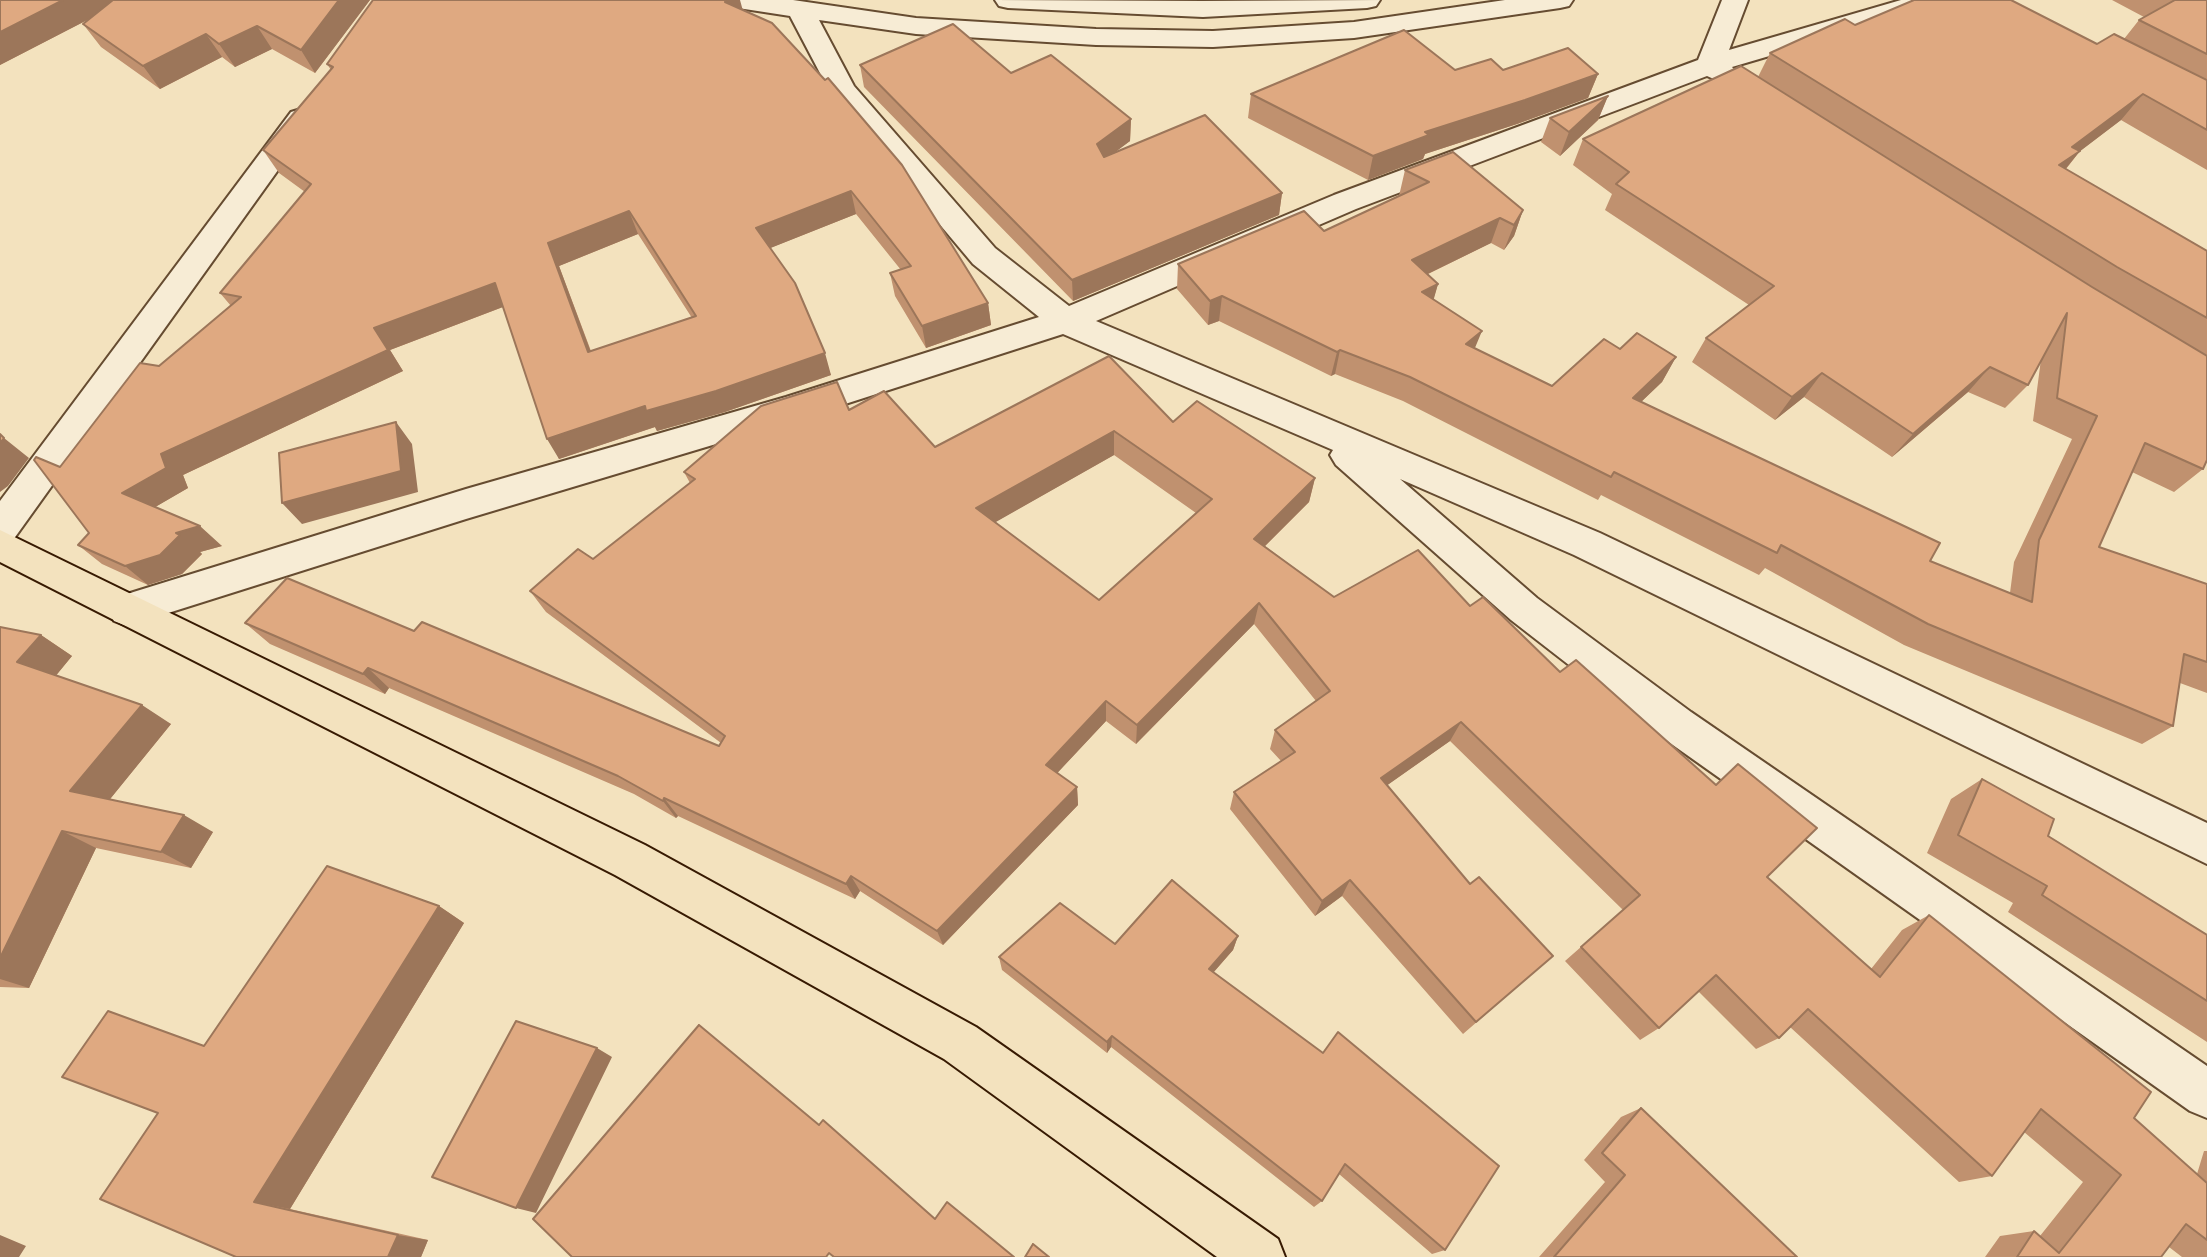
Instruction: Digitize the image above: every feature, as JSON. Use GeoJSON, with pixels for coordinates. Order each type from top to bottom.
{"type":"FeatureCollection","features":[{"type":"Feature","properties":{"kind":"main road"},"geometry":{"type":"LineString","coordinates":[[0,545],[630,860],[960,1043],[1259,1257]]}},
{"type":"Feature","properties":{"kind":"street"},"geometry":{"type":"LineString","coordinates":[[738,0],[802,12],[916,26],[1096,37],[1213,39],[1354,30],[1560,0]]}},
{"type":"Feature","properties":{"kind":"street"},"geometry":{"type":"LineString","coordinates":[[1008,0],[1203,9],[1367,0]]}},
{"type":"Feature","properties":{"kind":"street"},"geometry":{"type":"LineString","coordinates":[[1710,65],[1735,0]]}},
{"type":"Feature","properties":{"kind":"street"},"geometry":{"type":"LineString","coordinates":[[127,610],[466,504],[786,410],[1065,321],[1345,202],[1710,65],[1930,0]]}},
{"type":"Feature","properties":{"kind":"street"},"geometry":{"type":"LineString","coordinates":[[802,12],[842,90],[984,256],[1065,321],[1587,544],[2207,844]]}},
{"type":"Feature","properties":{"kind":"street"},"geometry":{"type":"LineString","coordinates":[[1710,65],[1745,88]]}},
{"type":"Feature","properties":{"kind":"street"},"geometry":{"type":"LineString","coordinates":[[0,529],[321,90]]}},
{"type":"Feature","properties":{"kind":"street"},"geometry":{"type":"LineString","coordinates":[[1323,433],[1524,609],[1678,725],[2207,1094]]}},
{"type":"Feature","properties":{"kind":"building"},"geometry":{"type":"Polygon","coordinates":[[[0,0],[63,0],[0,32],[0,0]]]}},
{"type":"Feature","properties":{"kind":"building"},"geometry":{"type":"Polygon","coordinates":[[[113,0],[339,0],[301,50],[257,26],[219,44],[206,34],[143,66],[83,24],[113,0]]]}},
{"type":"Feature","properties":{"kind":"building"},"geometry":{"type":"Polygon","coordinates":[[[373,0],[726,0],[725,2],[772,23],[825,80],[828,78],[902,165],[988,303],[922,326],[890,273],[911,266],[851,191],[756,228],[795,283],[825,353],[716,391],[646,411],[645,406],[547,439],[495,283],[374,328],[388,350],[161,454],[166,468],[122,493],[200,526],[176,533],[180,535],[160,555],[125,566],[78,545],[89,533],[34,460],[36,457],[60,467],[140,363],[159,366],[241,297],[220,293],[311,184],[263,150],[333,67],[327,64],[373,0]],[[629,211],[548,243],[588,352],[696,316],[629,211]]]}},
{"type":"Feature","properties":{"kind":"building"},"geometry":{"type":"Polygon","coordinates":[[[1914,0],[2011,0],[2097,44],[2114,34],[2207,80],[2207,130],[2143,94],[2072,147],[2080,151],[2059,165],[2207,251],[2207,318],[2117,267],[1770,53],[1845,19],[1855,25],[1914,0]]]}},
{"type":"Feature","properties":{"kind":"building"},"geometry":{"type":"Polygon","coordinates":[[[2175,0],[2207,0],[2207,54],[2139,20],[2175,0]]]}},
{"type":"Feature","properties":{"kind":"building"},"geometry":{"type":"Polygon","coordinates":[[[953,24],[1011,73],[1051,55],[1131,119],[1097,144],[1104,157],[1205,115],[1282,193],[1072,280],[860,65],[953,24]]]}},
{"type":"Feature","properties":{"kind":"building"},"geometry":{"type":"Polygon","coordinates":[[[1404,30],[1455,70],[1491,59],[1503,70],[1568,48],[1598,74],[1425,132],[1429,135],[1373,156],[1251,94],[1404,30]]]}},
{"type":"Feature","properties":{"kind":"building"},"geometry":{"type":"Polygon","coordinates":[[[1741,66],[2092,287],[2207,356],[2207,460],[2203,469],[2145,443],[2099,547],[2207,584],[2207,662],[2184,654],[2173,726],[1928,624],[1781,545],[1777,553],[1614,472],[1611,477],[1410,377],[1340,350],[1337,352],[1222,296],[1210,301],[1178,264],[1304,211],[1324,231],[1429,182],[1405,170],[1453,152],[1523,210],[1514,225],[1500,218],[1412,260],[1438,284],[1422,292],[1482,331],[1466,344],[1552,386],[1604,339],[1620,349],[1637,333],[1676,357],[1633,398],[1940,543],[1930,561],[2032,602],[2039,540],[2097,416],[2057,398],[2067,313],[2028,385],[1990,367],[1913,434],[1822,373],[1792,397],[1706,338],[1774,286],[1616,184],[1629,172],[1583,139],[1741,66]]]}},
{"type":"Feature","properties":{"kind":"building"},"geometry":{"type":"Polygon","coordinates":[[[1608,96],[1569,132],[1550,118],[1608,96]]]}},
{"type":"Feature","properties":{"kind":"building"},"geometry":{"type":"Polygon","coordinates":[[[1109,356],[1173,422],[1197,401],[1315,478],[1254,539],[1334,597],[1418,550],[1470,606],[1483,597],[1560,672],[1576,660],[1716,785],[1738,764],[1817,828],[1767,877],[1880,977],[1929,915],[2151,1092],[2134,1118],[2207,1183],[2207,1240],[2186,1224],[2161,1257],[2017,1257],[2034,1231],[2059,1253],[2121,1175],[2041,1109],[1992,1176],[1808,1009],[1779,1038],[1716,975],[1659,1028],[1581,947],[1640,895],[1461,722],[1381,778],[1470,884],[1479,877],[1553,956],[1476,1022],[1350,880],[1322,901],[1234,792],[1295,752],[1275,730],[1330,691],[1259,603],[1137,725],[1106,701],[1046,765],[1077,787],[937,931],[851,876],[846,884],[664,798],[663,801],[618,776],[368,668],[363,674],[245,623],[287,578],[414,631],[422,622],[719,746],[725,736],[530,591],[578,549],[593,559],[695,479],[684,472],[761,406],[837,382],[849,410],[884,391],[935,447],[1109,356]],[[1114,431],[976,508],[1099,600],[1212,499],[1114,431]]]}},
{"type":"Feature","properties":{"kind":"building"},"geometry":{"type":"Polygon","coordinates":[[[396,422],[401,471],[282,503],[279,453],[396,422]]]}},
{"type":"Feature","properties":{"kind":"building"},"geometry":{"type":"Polygon","coordinates":[[[0,627],[41,635],[17,662],[142,705],[70,791],[184,815],[161,852],[62,831],[0,958],[0,627]]]}},
{"type":"Feature","properties":{"kind":"building"},"geometry":{"type":"Polygon","coordinates":[[[1982,779],[2054,819],[2048,836],[2207,935],[2207,1001],[2042,895],[2047,886],[1958,835],[1982,779]]]}},
{"type":"Feature","properties":{"kind":"building"},"geometry":{"type":"Polygon","coordinates":[[[327,866],[439,906],[254,1202],[398,1235],[388,1257],[236,1257],[100,1199],[158,1113],[62,1077],[108,1011],[204,1046],[327,866]]]}},
{"type":"Feature","properties":{"kind":"building"},"geometry":{"type":"Polygon","coordinates":[[[1172,880],[1238,936],[1209,969],[1323,1053],[1338,1032],[1499,1166],[1445,1250],[1345,1164],[1322,1201],[1112,1036],[1107,1042],[999,957],[1060,903],[1115,944],[1172,880]]]}},
{"type":"Feature","properties":{"kind":"building"},"geometry":{"type":"Polygon","coordinates":[[[516,1021],[597,1048],[516,1208],[432,1177],[516,1021]]]}},
{"type":"Feature","properties":{"kind":"building"},"geometry":{"type":"Polygon","coordinates":[[[699,1025],[819,1125],[823,1120],[935,1219],[947,1202],[1014,1257],[834,1257],[829,1253],[826,1257],[572,1257],[533,1219],[699,1025]]]}},
{"type":"Feature","properties":{"kind":"building"},"geometry":{"type":"Polygon","coordinates":[[[1641,1108],[1797,1257],[1554,1257],[1625,1175],[1602,1153],[1641,1108]]]}},
{"type":"Feature","properties":{"kind":"building"},"geometry":{"type":"Polygon","coordinates":[[[1033,1244],[1049,1257],[1025,1257],[1033,1244]]]}}]}
